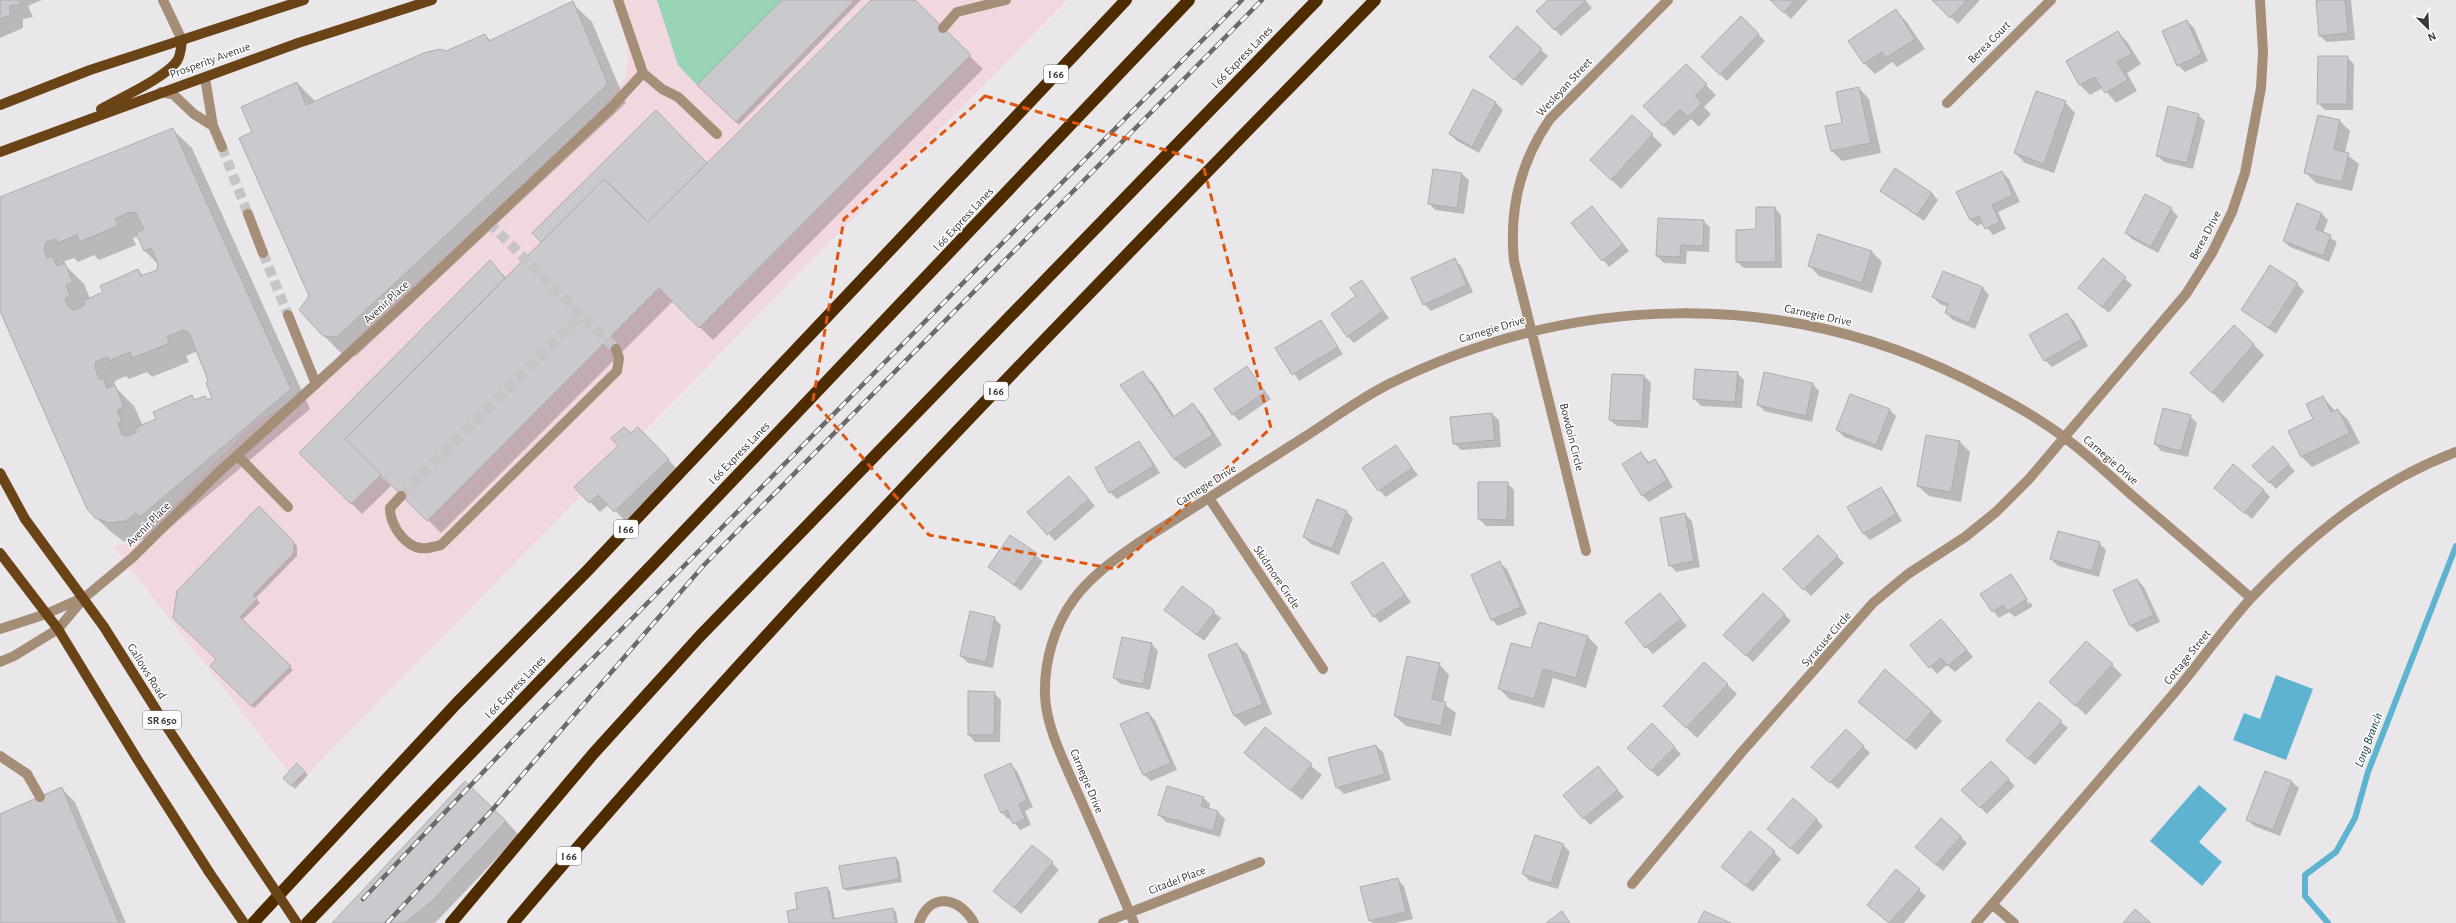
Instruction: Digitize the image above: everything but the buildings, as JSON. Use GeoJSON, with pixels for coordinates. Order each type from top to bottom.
{"type":"FeatureCollection","features":[{"type":"Feature","properties":{"kind":"highway","name":"I 66"},"geometry":{"type":"LineString","coordinates":[[253,923],[457,703],[587,570],[1126,0]]}},
{"type":"Feature","properties":{"kind":"highway","name":"I 66 Express Lanes"},"geometry":{"type":"LineString","coordinates":[[307,923],[654,563],[1189,0]]}},
{"type":"Feature","properties":{"kind":"highway"},"geometry":{"type":"LineString","coordinates":[[1077,119],[1200,0]]}},
{"type":"Feature","properties":{"kind":"highway","name":"I 66 Express Lanes"},"geometry":{"type":"LineString","coordinates":[[451,923],[594,754],[700,636],[1317,0]]}},
{"type":"Feature","properties":{"kind":"highway","name":"I 66"},"geometry":{"type":"LineString","coordinates":[[513,923],[626,789],[798,599],[1064,319],[1376,0]]}},
{"type":"Feature","properties":{"kind":"highway"},"geometry":{"type":"LineString","coordinates":[[242,923],[265,910]]}},
{"type":"Feature","properties":{"kind":"main road"},"geometry":{"type":"LineString","coordinates":[[0,105],[90,70],[304,0]]}},
{"type":"Feature","properties":{"kind":"main road","name":"Prosperity Avenue"},"geometry":{"type":"LineString","coordinates":[[0,152],[161,92],[206,78],[298,43],[432,0]]}},
{"type":"Feature","properties":{"kind":"main road"},"geometry":{"type":"LineString","coordinates":[[75,124],[163,74],[177,61],[181,50],[182,40]]}},
{"type":"Feature","properties":{"kind":"main road","name":"Gallows Road"},"geometry":{"type":"LineString","coordinates":[[0,473],[25,519],[84,598],[297,923]]}},
{"type":"Feature","properties":{"kind":"main road"},"geometry":{"type":"LineString","coordinates":[[0,553],[58,629],[139,762],[242,923]]}},
{"type":"Feature","properties":{"kind":"street"},"geometry":{"type":"LineString","coordinates":[[163,0],[182,40]]}},
{"type":"Feature","properties":{"kind":"street"},"geometry":{"type":"LineString","coordinates":[[618,0],[643,72],[662,89],[678,97],[716,134]]}},
{"type":"Feature","properties":{"kind":"street"},"geometry":{"type":"LineString","coordinates":[[943,28],[957,12],[1006,0]]}},
{"type":"Feature","properties":{"kind":"street","name":"Wesleyan Street"},"geometry":{"type":"LineString","coordinates":[[1532,330],[1514,261],[1512,232],[1517,190],[1524,166],[1540,134],[1550,119],[1668,0]]}},
{"type":"Feature","properties":{"kind":"street","name":"Berea Court"},"geometry":{"type":"LineString","coordinates":[[1946,103],[2051,0]]}},
{"type":"Feature","properties":{"kind":"street","name":"Berea Drive"},"geometry":{"type":"LineString","coordinates":[[2064,437],[2186,294],[2212,253],[2232,212],[2245,173],[2261,88],[2263,52],[2260,0]]}},
{"type":"Feature","properties":{"kind":"street","name":"Avenir Place"},"geometry":{"type":"LineString","coordinates":[[84,598],[132,558],[237,455],[316,384],[611,108],[643,72]]}},
{"type":"Feature","properties":{"kind":"street"},"geometry":{"type":"LineString","coordinates":[[206,78],[213,126],[222,147]]}},
{"type":"Feature","properties":{"kind":"street"},"geometry":{"type":"LineString","coordinates":[[161,92],[174,95],[194,114],[213,126]]}},
{"type":"Feature","properties":{"kind":"street"},"geometry":{"type":"LineString","coordinates":[[248,214],[264,253]]}},
{"type":"Feature","properties":{"kind":"street","name":"Carnegie Drive"},"geometry":{"type":"LineString","coordinates":[[1134,923],[1052,728],[1045,696],[1048,655],[1059,625],[1074,599],[1088,583],[1111,562],[1138,543],[1386,386],[1460,352],[1532,330],[1585,320],[1657,312],[1716,313],[1759,317],[1824,328],[1872,341],[1933,363],[1996,394],[2064,437],[2252,598]]}},
{"type":"Feature","properties":{"kind":"street"},"geometry":{"type":"LineString","coordinates":[[288,315],[316,384]]}},
{"type":"Feature","properties":{"kind":"street","name":"Bowdoin Circle"},"geometry":{"type":"LineString","coordinates":[[1532,330],[1586,551]]}},
{"type":"Feature","properties":{"kind":"street"},"geometry":{"type":"LineString","coordinates":[[401,496],[390,508],[390,519],[396,530],[416,547],[429,548],[441,544],[617,371],[619,358],[616,349]]}},
{"type":"Feature","properties":{"kind":"street","name":"Syracuse Circle"},"geometry":{"type":"LineString","coordinates":[[1632,884],[1741,753],[1873,603],[1908,574],[1965,537],[1996,512],[2029,479],[2064,437]]}},
{"type":"Feature","properties":{"kind":"street","name":"Cottage Street"},"geometry":{"type":"LineString","coordinates":[[1976,923],[2181,684],[2252,598],[2309,540],[2360,500],[2429,463],[2456,452]]}},
{"type":"Feature","properties":{"kind":"street"},"geometry":{"type":"LineString","coordinates":[[237,455],[288,507]]}},
{"type":"Feature","properties":{"kind":"street","name":"Skidmore Circle"},"geometry":{"type":"LineString","coordinates":[[1209,498],[1323,670]]}},
{"type":"Feature","properties":{"kind":"street"},"geometry":{"type":"LineString","coordinates":[[0,629],[46,614],[84,598]]}},
{"type":"Feature","properties":{"kind":"street"},"geometry":{"type":"LineString","coordinates":[[0,662],[14,656],[58,629],[84,598]]}},
{"type":"Feature","properties":{"kind":"street"},"geometry":{"type":"LineString","coordinates":[[0,756],[27,774],[40,797]]}},
{"type":"Feature","properties":{"kind":"street","name":"Citadel Place"},"geometry":{"type":"LineString","coordinates":[[1103,923],[1260,862]]}},
{"type":"Feature","properties":{"kind":"street"},"geometry":{"type":"LineString","coordinates":[[919,923],[927,908],[944,901],[962,906],[974,923]]}},
{"type":"Feature","properties":{"kind":"street"},"geometry":{"type":"LineString","coordinates":[[1992,904],[2014,923]]}},
{"type":"Feature","properties":{"kind":"highlighted area"},"geometry":{"type":"Polygon","coordinates":[[[985,96],[1202,161],[1271,428],[1116,569],[929,535],[813,400],[844,219],[985,96]]]}},
{"type":"Feature","properties":{"kind":"shaded area"},"geometry":{"type":"Polygon","coordinates":[[[612,0],[1067,0],[298,784],[113,546],[129,543],[145,534],[255,422],[297,399],[377,318],[545,165],[613,96],[625,77],[628,57],[627,44],[612,0]]]}},
{"type":"Feature","properties":{"kind":"green space"},"geometry":{"type":"Polygon","coordinates":[[[657,0],[782,0],[697,85],[678,65],[657,0]]]}},
{"type":"Feature","properties":{"kind":"water"},"geometry":{"type":"Polygon","coordinates":[[[2276,675],[2313,689],[2286,760],[2233,740],[2244,713],[2260,719],[2276,675]]]}},
{"type":"Feature","properties":{"kind":"water"},"geometry":{"type":"Polygon","coordinates":[[[2199,785],[2227,809],[2199,842],[2222,862],[2202,886],[2150,841],[2199,785]]]}},
{"type":"Feature","properties":{"kind":"waterway","name":"Long Branch"},"geometry":{"type":"LineString","coordinates":[[2328,923],[2305,896],[2305,875],[2336,852],[2355,818],[2368,772],[2456,546]]}},
{"type":"Feature","properties":{"kind":"tunnel"},"geometry":{"type":"LineString","coordinates":[[222,147],[248,214]]}},
{"type":"Feature","properties":{"kind":"tunnel"},"geometry":{"type":"LineString","coordinates":[[489,223],[616,349]]}},
{"type":"Feature","properties":{"kind":"tunnel"},"geometry":{"type":"LineString","coordinates":[[263,253],[288,315]]}},
{"type":"Feature","properties":{"kind":"tunnel"},"geometry":{"type":"LineString","coordinates":[[401,496],[581,315]]}},
{"type":"Feature","properties":{"kind":"railway"},"geometry":{"type":"LineString","coordinates":[[363,899],[539,713],[1242,0]]}},
{"type":"Feature","properties":{"kind":"railway"},"geometry":{"type":"LineString","coordinates":[[387,923],[492,810],[704,565],[1262,0]]}}]}
